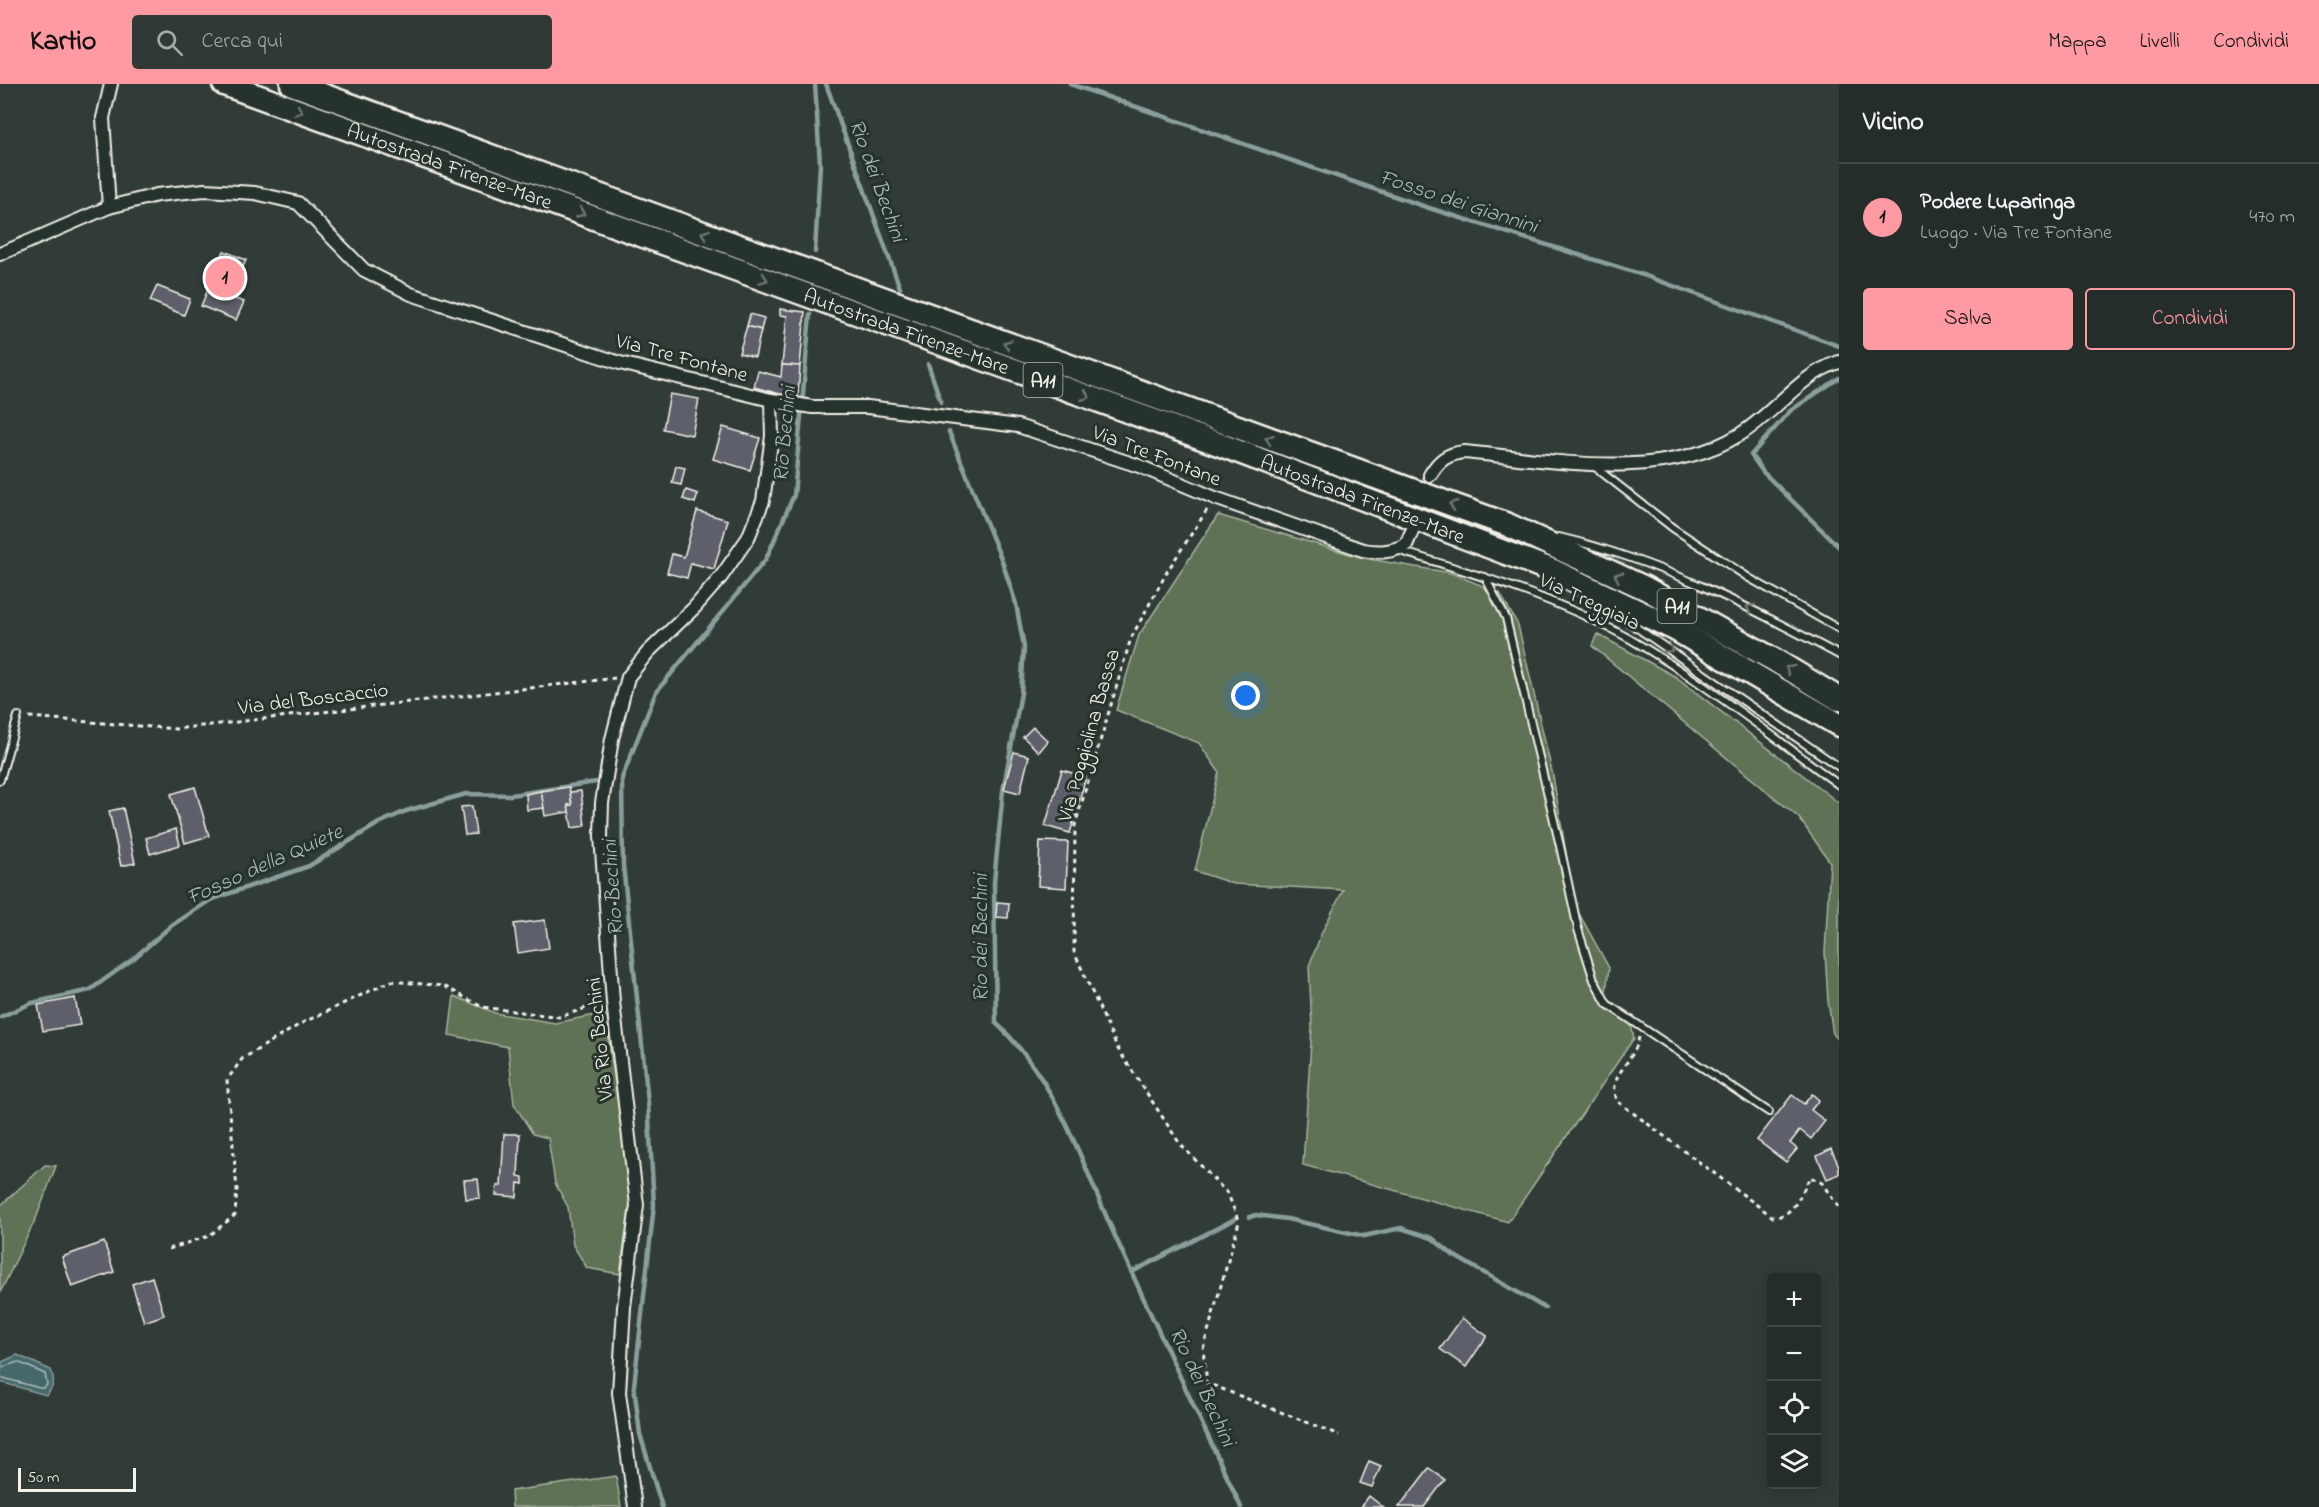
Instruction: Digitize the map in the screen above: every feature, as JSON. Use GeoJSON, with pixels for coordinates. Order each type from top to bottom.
{"type":"FeatureCollection","features":[{"type":"Feature","properties":{"kind":"highway","name":"Autostrada Firenze-Mare"},"geometry":{"type":"LineString","coordinates":[[224,84],[1202,438],[1551,570],[1675,629],[1839,725]]}},
{"type":"Feature","properties":{"kind":"highway","name":"Autostrada Firenze-Mare"},"geometry":{"type":"LineString","coordinates":[[292,84],[1508,525],[1645,588],[1839,699]]}},
{"type":"Feature","properties":{"kind":"street"},"geometry":{"type":"LineString","coordinates":[[109,207],[104,118],[111,85]]}},
{"type":"Feature","properties":{"kind":"street","name":"Via Tre Fontane"},"geometry":{"type":"LineString","coordinates":[[0,254],[109,207],[157,195],[205,190],[255,193],[298,203],[364,270],[411,294],[620,363],[771,400],[812,407],[868,408],[1018,426],[1139,466],[1215,498],[1363,550],[1377,553],[1396,550]]}},
{"type":"Feature","properties":{"kind":"street"},"geometry":{"type":"LineString","coordinates":[[1431,475],[1441,459],[1447,455],[1464,452],[1592,464],[1632,464],[1663,461],[1714,448],[1751,428],[1805,381],[1839,362]]}},
{"type":"Feature","properties":{"kind":"street","name":"Via Rio Bechini"},"geometry":{"type":"LineString","coordinates":[[635,1507],[619,1393],[624,1307],[637,1205],[613,1002],[601,836],[602,803],[612,740],[628,677],[648,652],[694,608],[722,577],[748,538],[763,501],[772,436],[771,400]]}},
{"type":"Feature","properties":{"kind":"street"},"geometry":{"type":"LineString","coordinates":[[1396,550],[1406,545],[1412,531]]}},
{"type":"Feature","properties":{"kind":"lane"},"geometry":{"type":"LineString","coordinates":[[1592,464],[1673,528],[1749,578],[1839,629]]}},
{"type":"Feature","properties":{"kind":"lane"},"geometry":{"type":"LineString","coordinates":[[1508,525],[1603,548],[1651,566],[1747,607],[1839,655]]}},
{"type":"Feature","properties":{"kind":"lane","name":"Via Treggiaia"},"geometry":{"type":"LineString","coordinates":[[1396,550],[1485,577],[1548,600],[1628,639],[1696,681],[1839,785]]}},
{"type":"Feature","properties":{"kind":"lane"},"geometry":{"type":"LineString","coordinates":[[1551,570],[1599,602]]}},
{"type":"Feature","properties":{"kind":"lane"},"geometry":{"type":"LineString","coordinates":[[1485,577],[1506,618],[1578,930],[1594,980],[1607,1004],[1769,1112]]}},
{"type":"Feature","properties":{"kind":"lane"},"geometry":{"type":"LineString","coordinates":[[1609,609],[1839,766]]}},
{"type":"Feature","properties":{"kind":"lane"},"geometry":{"type":"LineString","coordinates":[[0,780],[18,716]]}},
{"type":"Feature","properties":{"kind":"path","name":"Via Poggiolina Bassa"},"geometry":{"type":"LineString","coordinates":[[1215,498],[1168,570],[1131,638],[1075,825],[1074,952],[1118,1049],[1180,1144],[1228,1194],[1239,1222],[1203,1349],[1208,1383],[1339,1436]]}},
{"type":"Feature","properties":{"kind":"path","name":"Via del Boscaccio"},"geometry":{"type":"LineString","coordinates":[[18,716],[176,729],[628,677]]}},
{"type":"Feature","properties":{"kind":"path"},"geometry":{"type":"LineString","coordinates":[[169,1250],[209,1236],[235,1215],[237,1189],[227,1080],[242,1059],[302,1023],[391,981],[444,986],[482,1007],[560,1017],[599,1003],[613,1002]]}},
{"type":"Feature","properties":{"kind":"path"},"geometry":{"type":"LineString","coordinates":[[1636,1023],[1639,1039],[1633,1055],[1621,1072],[1615,1086],[1617,1101],[1773,1217],[1780,1217],[1789,1212],[1810,1177],[1822,1183],[1839,1208]]}},
{"type":"Feature","properties":{"kind":"green space"},"geometry":{"type":"Polygon","coordinates":[[[1218,515],[1363,558],[1451,573],[1500,593],[1518,625],[1553,776],[1575,906],[1609,968],[1605,999],[1628,1012],[1634,1038],[1508,1222],[1303,1165],[1312,1027],[1309,966],[1322,932],[1343,890],[1234,884],[1195,871],[1219,772],[1199,743],[1116,710],[1139,635],[1218,515]]]}},
{"type":"Feature","properties":{"kind":"green space"},"geometry":{"type":"Polygon","coordinates":[[[1597,634],[1676,677],[1839,803],[1839,1040],[1833,1034],[1825,952],[1830,862],[1799,818],[1592,646],[1597,634]]]}},
{"type":"Feature","properties":{"kind":"green space"},"geometry":{"type":"Polygon","coordinates":[[[454,996],[495,1013],[555,1023],[605,1013],[631,1196],[620,1274],[587,1268],[573,1245],[568,1207],[555,1183],[548,1138],[533,1134],[514,1104],[508,1047],[449,1035],[454,996]]]}},
{"type":"Feature","properties":{"kind":"green space"},"geometry":{"type":"Polygon","coordinates":[[[45,1165],[56,1166],[37,1216],[0,1293],[0,1206],[45,1165]]]}},
{"type":"Feature","properties":{"kind":"green space"},"geometry":{"type":"Polygon","coordinates":[[[616,1476],[621,1507],[512,1507],[511,1491],[616,1476]]]}},
{"type":"Feature","properties":{"kind":"water"},"geometry":{"type":"Polygon","coordinates":[[[17,1355],[51,1370],[53,1384],[46,1395],[0,1382],[2,1362],[17,1355]]]}},
{"type":"Feature","properties":{"kind":"building"},"geometry":{"type":"Polygon","coordinates":[[[224,251],[246,260],[230,297],[244,302],[236,320],[201,306],[224,251]]]}},
{"type":"Feature","properties":{"kind":"building"},"geometry":{"type":"Polygon","coordinates":[[[157,286],[190,299],[184,315],[150,301],[157,286]]]}},
{"type":"Feature","properties":{"kind":"building"},"geometry":{"type":"Polygon","coordinates":[[[780,309],[805,312],[800,366],[782,365],[787,316],[780,315],[780,309]]]}},
{"type":"Feature","properties":{"kind":"building"},"geometry":{"type":"Polygon","coordinates":[[[750,314],[764,318],[761,330],[747,326],[750,314]]]}},
{"type":"Feature","properties":{"kind":"building"},"geometry":{"type":"Polygon","coordinates":[[[747,326],[761,330],[755,357],[739,353],[747,326]]]}},
{"type":"Feature","properties":{"kind":"building"},"geometry":{"type":"Polygon","coordinates":[[[782,365],[800,366],[798,396],[754,387],[758,371],[781,377],[782,365]]]}},
{"type":"Feature","properties":{"kind":"building"},"geometry":{"type":"Polygon","coordinates":[[[670,394],[699,399],[692,435],[663,429],[670,394]]]}},
{"type":"Feature","properties":{"kind":"building"},"geometry":{"type":"Polygon","coordinates":[[[723,427],[760,438],[750,470],[713,459],[723,427]]]}},
{"type":"Feature","properties":{"kind":"building"},"geometry":{"type":"Polygon","coordinates":[[[676,466],[685,468],[681,485],[672,483],[676,466]]]}},
{"type":"Feature","properties":{"kind":"building"},"geometry":{"type":"Polygon","coordinates":[[[686,490],[698,494],[695,503],[683,499],[686,490]]]}},
{"type":"Feature","properties":{"kind":"building"},"geometry":{"type":"Polygon","coordinates":[[[697,511],[728,520],[714,569],[691,563],[687,578],[667,573],[672,554],[684,557],[697,511]]]}},
{"type":"Feature","properties":{"kind":"building"},"geometry":{"type":"Polygon","coordinates":[[[1033,727],[1048,741],[1039,752],[1023,737],[1033,727]]]}},
{"type":"Feature","properties":{"kind":"building"},"geometry":{"type":"Polygon","coordinates":[[[1014,752],[1029,756],[1020,793],[1004,789],[1014,752]]]}},
{"type":"Feature","properties":{"kind":"building"},"geometry":{"type":"Polygon","coordinates":[[[1062,770],[1086,777],[1070,833],[1045,826],[1062,770]]]}},
{"type":"Feature","properties":{"kind":"building"},"geometry":{"type":"Polygon","coordinates":[[[195,787],[209,836],[185,843],[171,794],[195,787]]]}},
{"type":"Feature","properties":{"kind":"building"},"geometry":{"type":"Polygon","coordinates":[[[569,787],[572,805],[568,805],[569,812],[545,816],[541,791],[569,787]]]}},
{"type":"Feature","properties":{"kind":"building"},"geometry":{"type":"Polygon","coordinates":[[[541,791],[544,808],[527,810],[526,794],[541,791]]]}},
{"type":"Feature","properties":{"kind":"building"},"geometry":{"type":"Polygon","coordinates":[[[581,791],[585,826],[572,828],[568,805],[572,805],[570,792],[581,791]]]}},
{"type":"Feature","properties":{"kind":"building"},"geometry":{"type":"Polygon","coordinates":[[[472,806],[476,834],[465,835],[461,807],[472,806]]]}},
{"type":"Feature","properties":{"kind":"building"},"geometry":{"type":"Polygon","coordinates":[[[123,808],[135,863],[121,866],[109,811],[123,808]]]}},
{"type":"Feature","properties":{"kind":"building"},"geometry":{"type":"Polygon","coordinates":[[[176,829],[180,845],[150,854],[146,838],[176,829]]]}},
{"type":"Feature","properties":{"kind":"building"},"geometry":{"type":"Polygon","coordinates":[[[1040,841],[1068,842],[1066,888],[1038,886],[1040,841]]]}},
{"type":"Feature","properties":{"kind":"building"},"geometry":{"type":"Polygon","coordinates":[[[997,902],[1009,903],[1008,918],[996,917],[997,902]]]}},
{"type":"Feature","properties":{"kind":"building"},"geometry":{"type":"Polygon","coordinates":[[[545,920],[549,948],[518,953],[514,924],[545,920]]]}},
{"type":"Feature","properties":{"kind":"building"},"geometry":{"type":"Polygon","coordinates":[[[75,998],[80,1025],[43,1031],[38,1005],[75,998]]]}},
{"type":"Feature","properties":{"kind":"building"},"geometry":{"type":"Polygon","coordinates":[[[1812,1094],[1819,1100],[1811,1110],[1825,1121],[1811,1139],[1800,1130],[1790,1143],[1797,1149],[1786,1162],[1757,1140],[1792,1095],[1804,1104],[1812,1094]]]}},
{"type":"Feature","properties":{"kind":"building"},"geometry":{"type":"Polygon","coordinates":[[[504,1134],[520,1134],[518,1176],[523,1177],[523,1184],[518,1183],[517,1197],[496,1195],[497,1186],[501,1186],[504,1134]]]}},
{"type":"Feature","properties":{"kind":"building"},"geometry":{"type":"Polygon","coordinates":[[[1831,1149],[1839,1166],[1839,1174],[1827,1179],[1817,1156],[1831,1149]]]}},
{"type":"Feature","properties":{"kind":"building"},"geometry":{"type":"Polygon","coordinates":[[[478,1179],[480,1198],[466,1199],[464,1180],[478,1179]]]}},
{"type":"Feature","properties":{"kind":"building"},"geometry":{"type":"Polygon","coordinates":[[[104,1242],[114,1272],[72,1287],[62,1257],[104,1242]]]}},
{"type":"Feature","properties":{"kind":"building"},"geometry":{"type":"Polygon","coordinates":[[[152,1277],[164,1315],[144,1322],[132,1284],[152,1277]]]}},
{"type":"Feature","properties":{"kind":"building"},"geometry":{"type":"Polygon","coordinates":[[[1462,1318],[1487,1336],[1466,1367],[1440,1349],[1462,1318]]]}},
{"type":"Feature","properties":{"kind":"building"},"geometry":{"type":"Polygon","coordinates":[[[1369,1461],[1381,1466],[1372,1487],[1360,1483],[1369,1461]]]}},
{"type":"Feature","properties":{"kind":"building"},"geometry":{"type":"Polygon","coordinates":[[[1429,1468],[1445,1480],[1424,1507],[1399,1507],[1429,1468]]]}},
{"type":"Feature","properties":{"kind":"building"},"geometry":{"type":"Polygon","coordinates":[[[1369,1496],[1383,1507],[1361,1507],[1369,1496]]]}},
{"type":"Feature","properties":{"kind":"waterway"},"geometry":{"type":"LineString","coordinates":[[815,84],[820,164],[815,252]]}},
{"type":"Feature","properties":{"kind":"waterway","name":"Rio dei Bechini"},"geometry":{"type":"LineString","coordinates":[[826,84],[900,288]]}},
{"type":"Feature","properties":{"kind":"waterway","name":"Fosso dei Giannini"},"geometry":{"type":"LineString","coordinates":[[1070,84],[1429,208],[1643,275],[1839,346]]}},
{"type":"Feature","properties":{"kind":"waterway","name":"Rio Bechini"},"geometry":{"type":"LineString","coordinates":[[662,1507],[640,1434],[634,1386],[654,1205],[648,1102],[623,865],[622,778],[656,692],[766,559],[794,495],[810,314]]}},
{"type":"Feature","properties":{"kind":"waterway","name":"Rio dei Bechini"},"geometry":{"type":"LineString","coordinates":[[928,364],[941,402]]}},
{"type":"Feature","properties":{"kind":"waterway","name":"Fosso dei Giannini"},"geometry":{"type":"LineString","coordinates":[[1839,378],[1790,411],[1751,455],[1763,472],[1839,547]]}},
{"type":"Feature","properties":{"kind":"waterway","name":"Rio dei Bechini"},"geometry":{"type":"LineString","coordinates":[[949,432],[1002,561],[1016,604],[1024,647],[1021,693],[1003,791],[994,882],[996,1023],[1017,1045],[1034,1068],[1064,1119],[1111,1227],[1241,1507]]}},
{"type":"Feature","properties":{"kind":"waterway","name":"Fosso della Quiete"},"geometry":{"type":"LineString","coordinates":[[0,1017],[32,1003],[90,990],[133,959],[172,925],[210,900],[309,866],[379,823],[406,811],[466,794],[511,795],[596,782]]}},
{"type":"Feature","properties":{"kind":"waterway"},"geometry":{"type":"LineString","coordinates":[[1250,1217],[1256,1215],[1287,1219],[1364,1236],[1401,1228],[1432,1238],[1453,1255],[1545,1308]]}},
{"type":"Feature","properties":{"kind":"waterway"},"geometry":{"type":"LineString","coordinates":[[1132,1272],[1235,1219]]}},
{"type":"Feature","properties":{"kind":"tunnel"},"geometry":{"type":"LineString","coordinates":[[1414,524],[1430,475]]}},
{"type":"Feature","properties":{"kind":"place","name":"Podere Luparinga"},"geometry":{"type":"Point","coordinates":[225,278]}}]}
